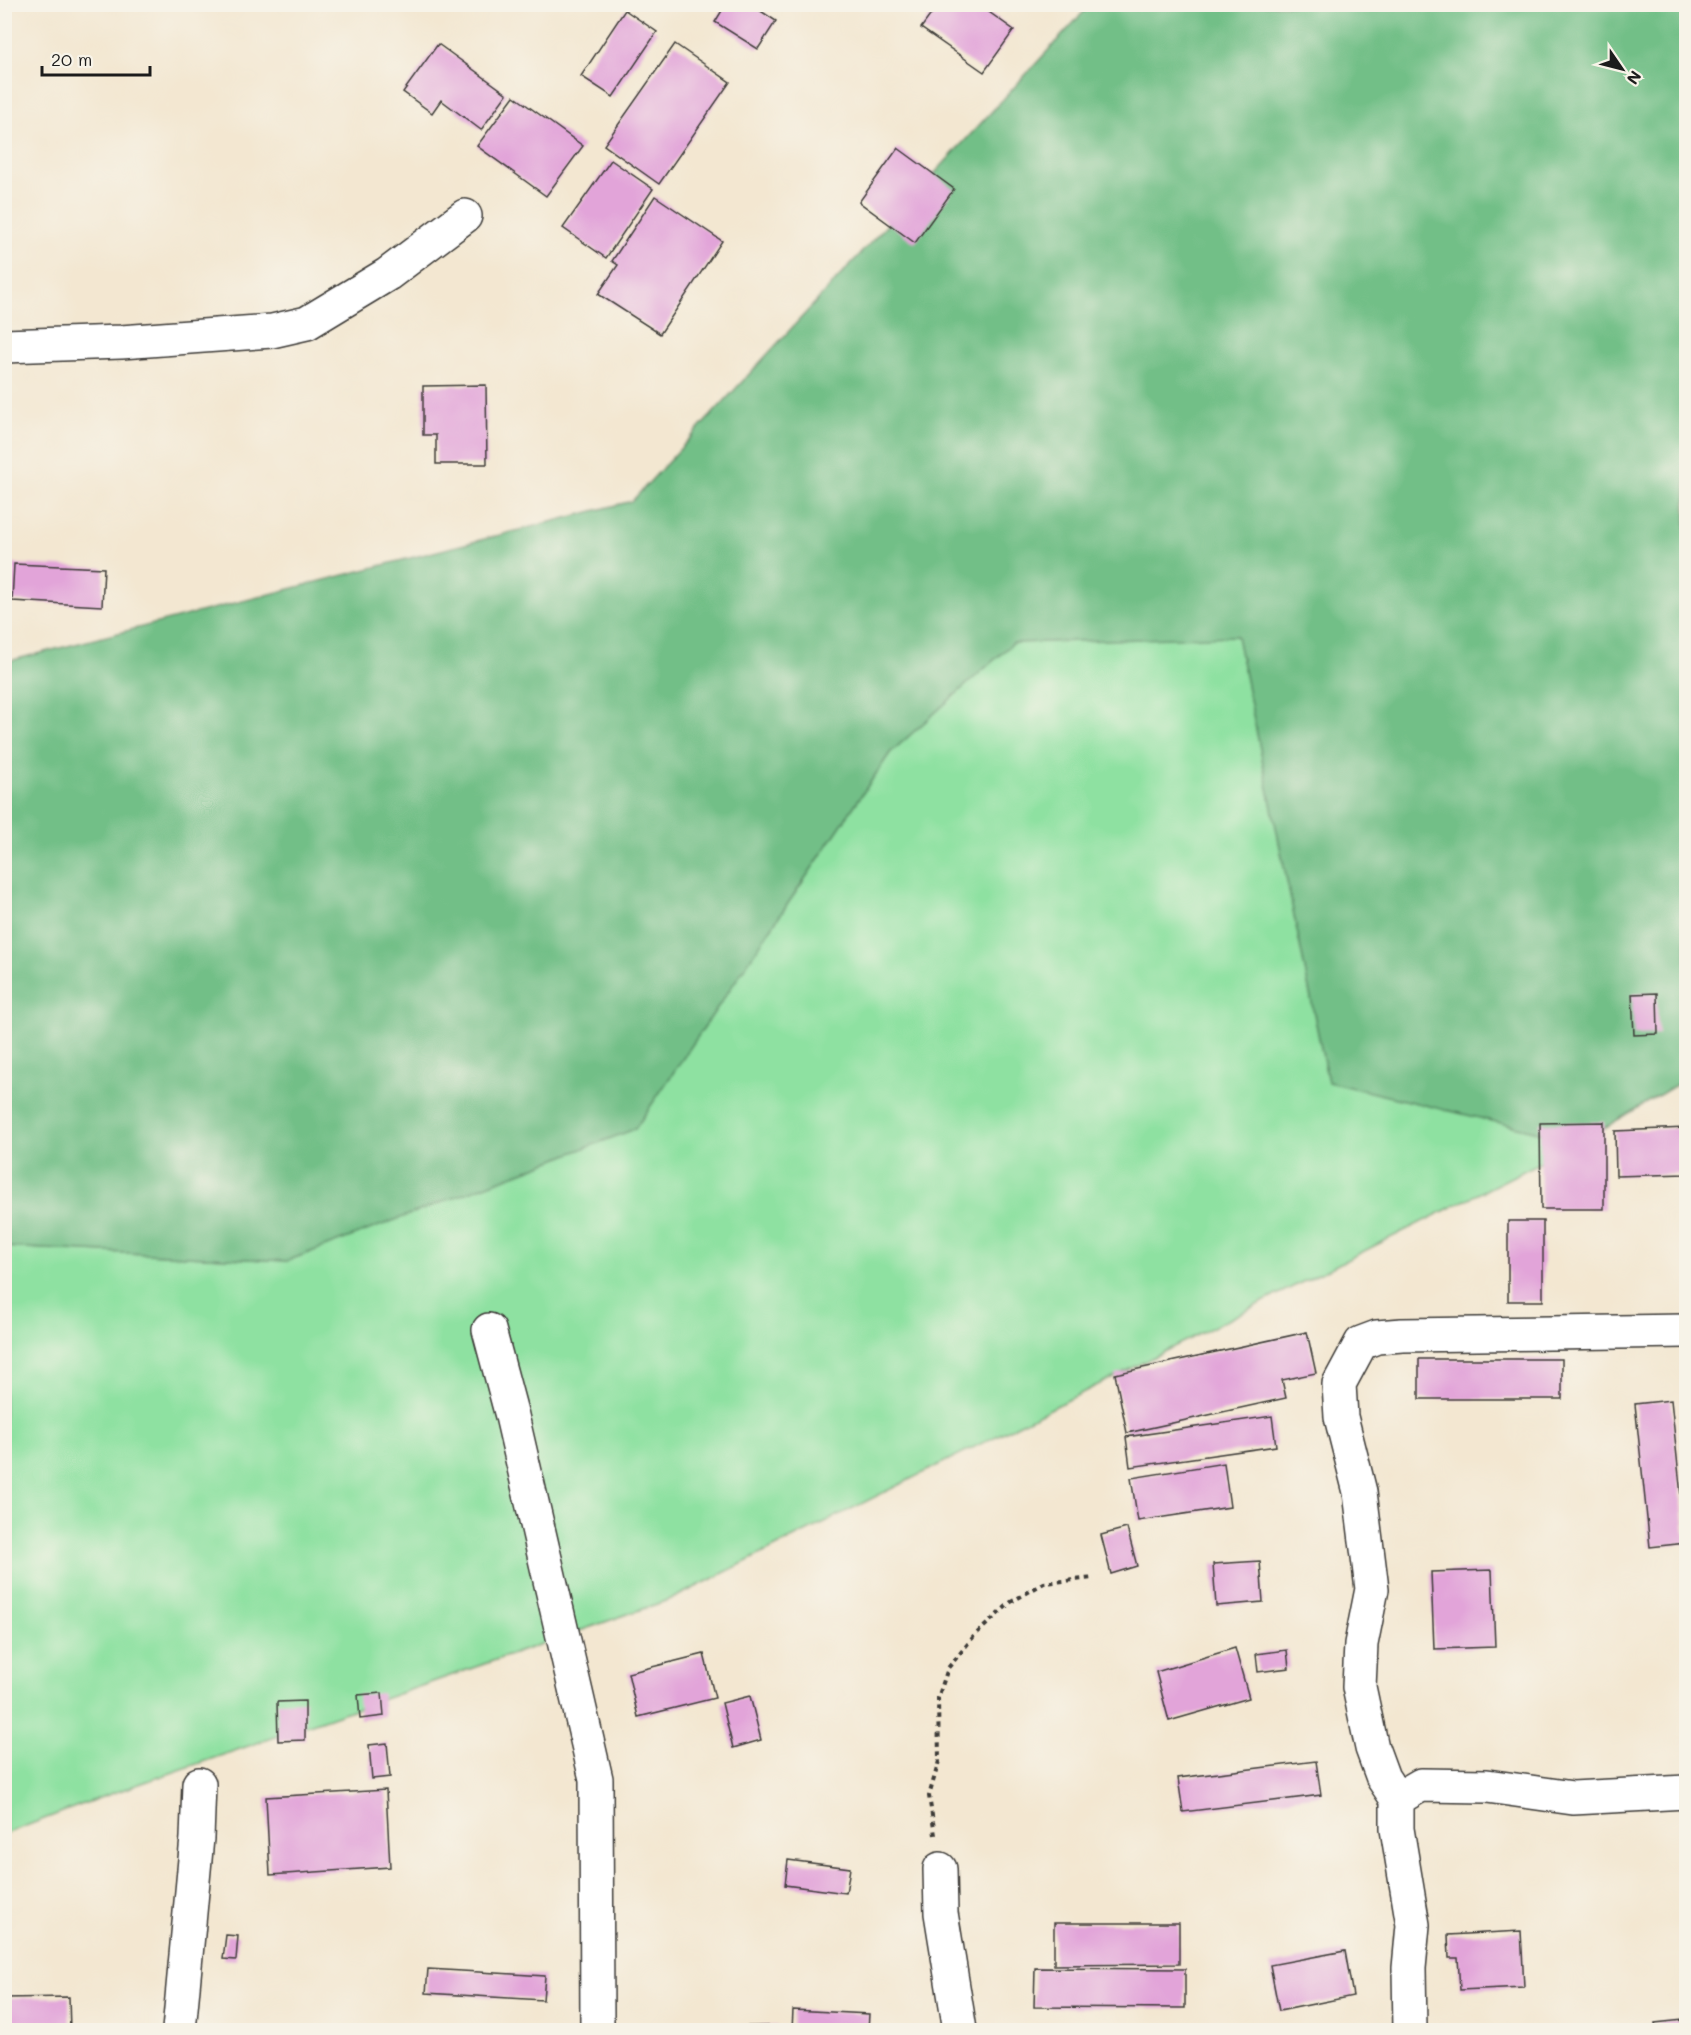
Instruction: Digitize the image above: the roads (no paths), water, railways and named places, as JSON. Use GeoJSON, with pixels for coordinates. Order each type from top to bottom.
{"type":"FeatureCollection","features":[{"type":"Feature","properties":{"kind":"street"},"geometry":{"type":"LineString","coordinates":[[4,346],[121,342],[260,332],[307,323],[388,274],[465,216]]}},
{"type":"Feature","properties":{"kind":"street"},"geometry":{"type":"LineString","coordinates":[[489,1330],[512,1416],[596,1779],[597,2031]]}},
{"type":"Feature","properties":{"kind":"street"},"geometry":{"type":"LineString","coordinates":[[1410,2031],[1409,1968],[1413,1925],[1397,1829],[1397,1799],[1383,1778],[1372,1748],[1359,1687],[1361,1644],[1372,1589],[1360,1492],[1341,1417],[1340,1384],[1361,1343],[1377,1337],[1686,1331]]}},
{"type":"Feature","properties":{"kind":"street"},"geometry":{"type":"LineString","coordinates":[[179,2031],[197,1838],[199,1784]]}},
{"type":"Feature","properties":{"kind":"street"},"geometry":{"type":"LineString","coordinates":[[1397,1799],[1421,1785],[1487,1786],[1573,1798],[1686,1792]]}},
{"type":"Feature","properties":{"kind":"street"},"geometry":{"type":"LineString","coordinates":[[940,1869],[941,1913],[960,2031]]}}]}
